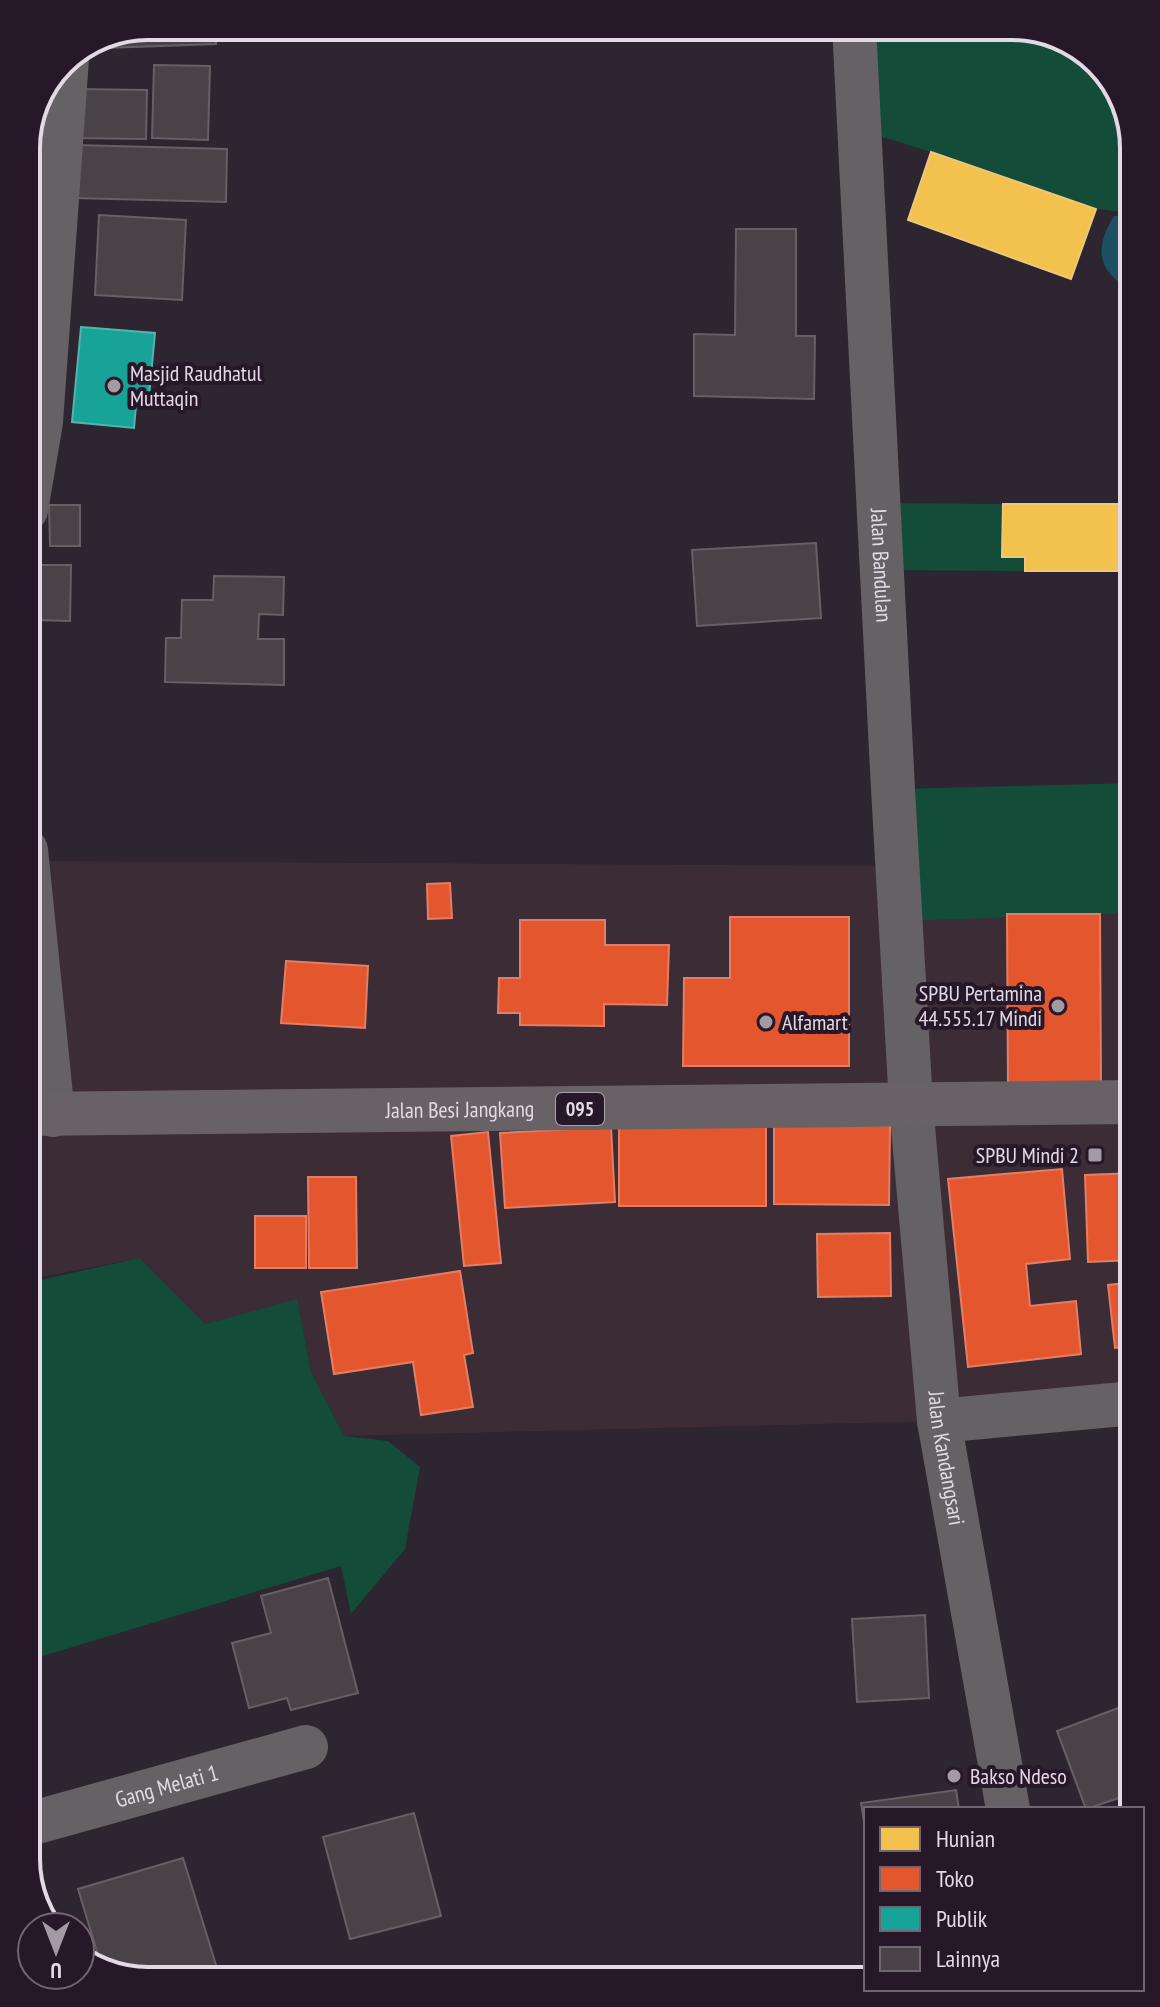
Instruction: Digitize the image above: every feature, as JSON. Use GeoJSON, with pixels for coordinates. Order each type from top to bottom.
{"type":"FeatureCollection","features":[{"type":"Feature","properties":{"kind":"main road","name":"Jalan Besi Jangkang"},"geometry":{"type":"LineString","coordinates":[[40,1114],[1120,1102]]}},
{"type":"Feature","properties":{"kind":"street","name":"Jalan Bandulan"},"geometry":{"type":"LineString","coordinates":[[855,40],[911,1104]]}},
{"type":"Feature","properties":{"kind":"street"},"geometry":{"type":"LineString","coordinates":[[40,428],[66,78]]}},
{"type":"Feature","properties":{"kind":"street","name":"Jalan Kandangsari"},"geometry":{"type":"LineString","coordinates":[[911,1104],[939,1421],[1008,1807]]}},
{"type":"Feature","properties":{"kind":"street"},"geometry":{"type":"LineString","coordinates":[[939,1421],[1120,1404]]}},
{"type":"Feature","properties":{"kind":"street","name":"Gang Melati 1"},"geometry":{"type":"LineString","coordinates":[[40,1821],[306,1747]]}},
{"type":"Feature","properties":{"kind":"shaded area"},"geometry":{"type":"Polygon","coordinates":[[[40,861],[897,866],[1120,909],[1120,1404],[939,1421],[344,1436],[311,1372],[297,1300],[205,1324],[140,1258],[40,1277],[40,861]]]}},
{"type":"Feature","properties":{"kind":"green space"},"geometry":{"type":"Polygon","coordinates":[[[854,40],[1019,40],[1047,46],[1083,67],[1109,100],[1119,134],[1120,212],[1096,209],[860,130],[854,40]]]}},
{"type":"Feature","properties":{"kind":"green space"},"geometry":{"type":"Polygon","coordinates":[[[878,503],[1003,504],[1002,557],[1025,557],[1025,571],[881,570],[878,503]]]}},
{"type":"Feature","properties":{"kind":"green space"},"geometry":{"type":"Polygon","coordinates":[[[1120,783],[1120,913],[901,921],[893,789],[1120,783]]]}},
{"type":"Feature","properties":{"kind":"green space"},"geometry":{"type":"Polygon","coordinates":[[[140,1258],[205,1324],[297,1299],[311,1372],[344,1436],[388,1441],[420,1467],[405,1549],[351,1614],[341,1566],[40,1657],[40,1280],[140,1258]]]}},
{"type":"Feature","properties":{"kind":"water"},"geometry":{"type":"Polygon","coordinates":[[[1114,216],[1120,216],[1120,282],[1106,268],[1102,250],[1103,239],[1114,216]]]}},
{"type":"Feature","properties":{"kind":"building: Hunian"},"geometry":{"type":"Polygon","coordinates":[[[931,152],[1096,209],[1071,279],[908,220],[931,152]]]}},
{"type":"Feature","properties":{"kind":"building: Hunian"},"geometry":{"type":"Polygon","coordinates":[[[1003,504],[1120,504],[1120,571],[1025,571],[1025,557],[1002,557],[1003,504]]]}},
{"type":"Feature","properties":{"kind":"building: Toko"},"geometry":{"type":"Polygon","coordinates":[[[450,883],[452,918],[428,919],[427,884],[450,883]]]}},
{"type":"Feature","properties":{"kind":"building: Toko"},"geometry":{"type":"Polygon","coordinates":[[[1007,914],[1100,914],[1101,1087],[1008,1088],[1007,914]]]}},
{"type":"Feature","properties":{"kind":"building: Toko","name":"Alfamart"},"geometry":{"type":"Polygon","coordinates":[[[730,917],[849,917],[849,1066],[683,1066],[684,978],[730,978],[730,917]]]}},
{"type":"Feature","properties":{"kind":"building: Toko"},"geometry":{"type":"Polygon","coordinates":[[[520,920],[605,920],[605,945],[669,945],[667,1005],[604,1004],[604,1026],[520,1025],[520,1013],[498,1013],[499,978],[520,978],[520,920]]]}},
{"type":"Feature","properties":{"kind":"building: Toko"},"geometry":{"type":"Polygon","coordinates":[[[286,961],[368,966],[365,1028],[281,1023],[286,961]]]}},
{"type":"Feature","properties":{"kind":"building: Toko"},"geometry":{"type":"Polygon","coordinates":[[[774,1124],[890,1126],[889,1205],[774,1204],[774,1124]]]}},
{"type":"Feature","properties":{"kind":"building: Toko"},"geometry":{"type":"Polygon","coordinates":[[[619,1126],[766,1126],[766,1206],[619,1206],[619,1126]]]}},
{"type":"Feature","properties":{"kind":"building: Toko"},"geometry":{"type":"Polygon","coordinates":[[[611,1127],[615,1202],[505,1208],[500,1133],[611,1127]]]}},
{"type":"Feature","properties":{"kind":"building: Toko"},"geometry":{"type":"Polygon","coordinates":[[[488,1132],[501,1263],[464,1266],[451,1136],[488,1132]]]}},
{"type":"Feature","properties":{"kind":"building: Toko"},"geometry":{"type":"Polygon","coordinates":[[[1062,1169],[1070,1259],[1026,1264],[1030,1306],[1076,1301],[1081,1354],[968,1367],[948,1179],[1062,1169]]]}},
{"type":"Feature","properties":{"kind":"building: Toko"},"geometry":{"type":"Polygon","coordinates":[[[1120,1174],[1120,1261],[1088,1262],[1085,1175],[1120,1174]]]}},
{"type":"Feature","properties":{"kind":"building: Toko"},"geometry":{"type":"Polygon","coordinates":[[[308,1177],[356,1177],[357,1268],[309,1268],[308,1177]]]}},
{"type":"Feature","properties":{"kind":"building: Toko"},"geometry":{"type":"Polygon","coordinates":[[[255,1216],[306,1216],[306,1268],[255,1268],[255,1216]]]}},
{"type":"Feature","properties":{"kind":"building: Toko"},"geometry":{"type":"Polygon","coordinates":[[[890,1233],[891,1296],[818,1297],[817,1234],[890,1233]]]}},
{"type":"Feature","properties":{"kind":"building: Toko"},"geometry":{"type":"Polygon","coordinates":[[[460,1271],[473,1353],[464,1355],[473,1407],[421,1415],[413,1362],[334,1374],[321,1292],[460,1271]]]}},
{"type":"Feature","properties":{"kind":"building: Toko"},"geometry":{"type":"Polygon","coordinates":[[[1120,1284],[1120,1347],[1115,1348],[1108,1285],[1120,1284]]]}},
{"type":"Feature","properties":{"kind":"building: Publik"},"geometry":{"type":"Polygon","coordinates":[[[81,327],[155,333],[148,407],[136,406],[134,428],[72,422],[81,327]]]}},
{"type":"Feature","properties":{"kind":"building: Lainnya"},"geometry":{"type":"Polygon","coordinates":[[[148,40],[216,40],[216,44],[109,48],[148,40]]]}},
{"type":"Feature","properties":{"kind":"building: Lainnya"},"geometry":{"type":"Polygon","coordinates":[[[154,65],[210,66],[208,140],[152,138],[154,65]]]}},
{"type":"Feature","properties":{"kind":"building: Lainnya"},"geometry":{"type":"Polygon","coordinates":[[[75,89],[147,90],[146,139],[74,138],[75,89]]]}},
{"type":"Feature","properties":{"kind":"building: Lainnya"},"geometry":{"type":"Polygon","coordinates":[[[76,145],[227,149],[226,202],[74,198],[76,145]]]}},
{"type":"Feature","properties":{"kind":"building: Lainnya"},"geometry":{"type":"Polygon","coordinates":[[[99,215],[186,220],[182,300],[95,295],[99,215]]]}},
{"type":"Feature","properties":{"kind":"building: Lainnya"},"geometry":{"type":"Polygon","coordinates":[[[736,229],[796,229],[796,336],[815,336],[814,399],[694,396],[694,334],[735,335],[736,229]]]}},
{"type":"Feature","properties":{"kind":"building: Lainnya"},"geometry":{"type":"Polygon","coordinates":[[[49,505],[80,505],[80,546],[50,546],[49,505]]]}},
{"type":"Feature","properties":{"kind":"building: Lainnya"},"geometry":{"type":"Polygon","coordinates":[[[816,543],[821,618],[697,626],[692,550],[816,543]]]}},
{"type":"Feature","properties":{"kind":"building: Lainnya"},"geometry":{"type":"Polygon","coordinates":[[[40,565],[71,565],[70,621],[40,620],[40,565]]]}},
{"type":"Feature","properties":{"kind":"building: Lainnya"},"geometry":{"type":"Polygon","coordinates":[[[214,576],[284,577],[283,615],[259,614],[258,639],[284,639],[284,685],[165,682],[166,638],[181,638],[182,600],[213,600],[214,576]]]}},
{"type":"Feature","properties":{"kind":"building: Lainnya"},"geometry":{"type":"Polygon","coordinates":[[[328,1578],[358,1693],[291,1710],[287,1698],[249,1708],[232,1643],[271,1633],[261,1596],[328,1578]]]}},
{"type":"Feature","properties":{"kind":"building: Lainnya"},"geometry":{"type":"Polygon","coordinates":[[[925,1615],[929,1698],[857,1702],[852,1619],[925,1615]]]}},
{"type":"Feature","properties":{"kind":"building: Lainnya"},"geometry":{"type":"Polygon","coordinates":[[[1120,1707],[1120,1798],[1085,1807],[1057,1731],[1120,1707]]]}},
{"type":"Feature","properties":{"kind":"building: Lainnya"},"geometry":{"type":"Polygon","coordinates":[[[956,1790],[959,1807],[864,1807],[864,1822],[861,1803],[956,1790]]]}},
{"type":"Feature","properties":{"kind":"building: Lainnya"},"geometry":{"type":"Polygon","coordinates":[[[414,1813],[441,1916],[350,1939],[323,1837],[414,1813]]]}},
{"type":"Feature","properties":{"kind":"building: Lainnya"},"geometry":{"type":"Polygon","coordinates":[[[183,1858],[217,1967],[141,1967],[100,1956],[96,1948],[96,1911],[85,1911],[78,1889],[183,1858]]]}},
{"type":"Feature","properties":{"kind":"place","name":"Masjid Raudhatul Muttaqin"},"geometry":{"type":"Point","coordinates":[114,386]}},
{"type":"Feature","properties":{"kind":"place","name":"SPBU Pertamina 44.555.17 Mindi"},"geometry":{"type":"Point","coordinates":[1058,1006]}},
{"type":"Feature","properties":{"kind":"place","name":"Alfamart"},"geometry":{"type":"Point","coordinates":[766,1022]}},
{"type":"Feature","properties":{"kind":"place","name":"SPBU Mindi 2"},"geometry":{"type":"Point","coordinates":[1095,1155]}},
{"type":"Feature","properties":{"kind":"place","name":"Bakso Ndeso"},"geometry":{"type":"Point","coordinates":[954,1776]}}]}
